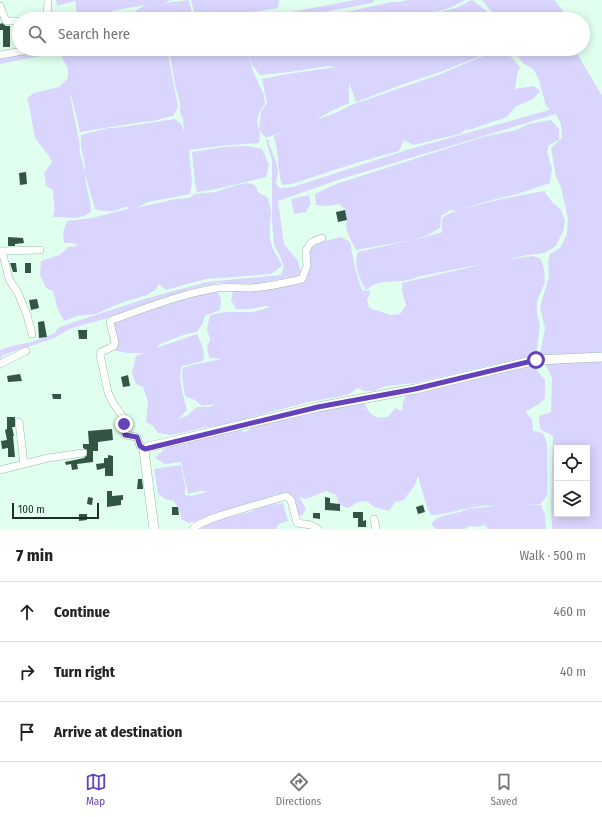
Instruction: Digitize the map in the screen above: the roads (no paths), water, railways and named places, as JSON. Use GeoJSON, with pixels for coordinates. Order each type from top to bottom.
{"type":"FeatureCollection","features":[{"type":"Feature","properties":{"kind":"street"},"geometry":{"type":"LineString","coordinates":[[47,12],[48,0]]}},
{"type":"Feature","properties":{"kind":"street"},"geometry":{"type":"LineString","coordinates":[[0,6],[6,21],[12,21]]}},
{"type":"Feature","properties":{"kind":"street"},"geometry":{"type":"LineString","coordinates":[[0,55],[12,53]]}},
{"type":"Feature","properties":{"kind":"street"},"geometry":{"type":"LineString","coordinates":[[322,238],[312,242],[306,251],[307,266],[302,279],[252,288],[210,289],[167,301],[112,320],[110,322],[115,343],[114,346],[101,352],[100,355],[104,380],[113,403],[123,417],[125,435],[137,437],[140,446],[145,449],[318,407],[415,389],[541,360],[602,357]]}},
{"type":"Feature","properties":{"kind":"street"},"geometry":{"type":"LineString","coordinates":[[32,334],[27,315],[18,293],[9,279],[1,251],[40,250]]}},
{"type":"Feature","properties":{"kind":"street"},"geometry":{"type":"LineString","coordinates":[[0,364],[26,351]]}},
{"type":"Feature","properties":{"kind":"street"},"geometry":{"type":"LineString","coordinates":[[19,422],[24,464]]}},
{"type":"Feature","properties":{"kind":"street"},"geometry":{"type":"LineString","coordinates":[[145,449],[144,451],[154,529]]}},
{"type":"Feature","properties":{"kind":"street"},"geometry":{"type":"LineString","coordinates":[[0,470],[48,458],[83,453]]}},
{"type":"Feature","properties":{"kind":"street"},"geometry":{"type":"LineString","coordinates":[[193,529],[196,525],[215,518],[286,496],[291,500],[297,523],[311,524],[318,529]]}},
{"type":"Feature","properties":{"kind":"street"},"geometry":{"type":"LineString","coordinates":[[374,519],[376,529]]}},
{"type":"Feature","properties":{"kind":"waterway"},"geometry":{"type":"LineString","coordinates":[[307,12],[371,0]]}},
{"type":"Feature","properties":{"kind":"waterway"},"geometry":{"type":"LineString","coordinates":[[0,61],[25,56]]}}]}
